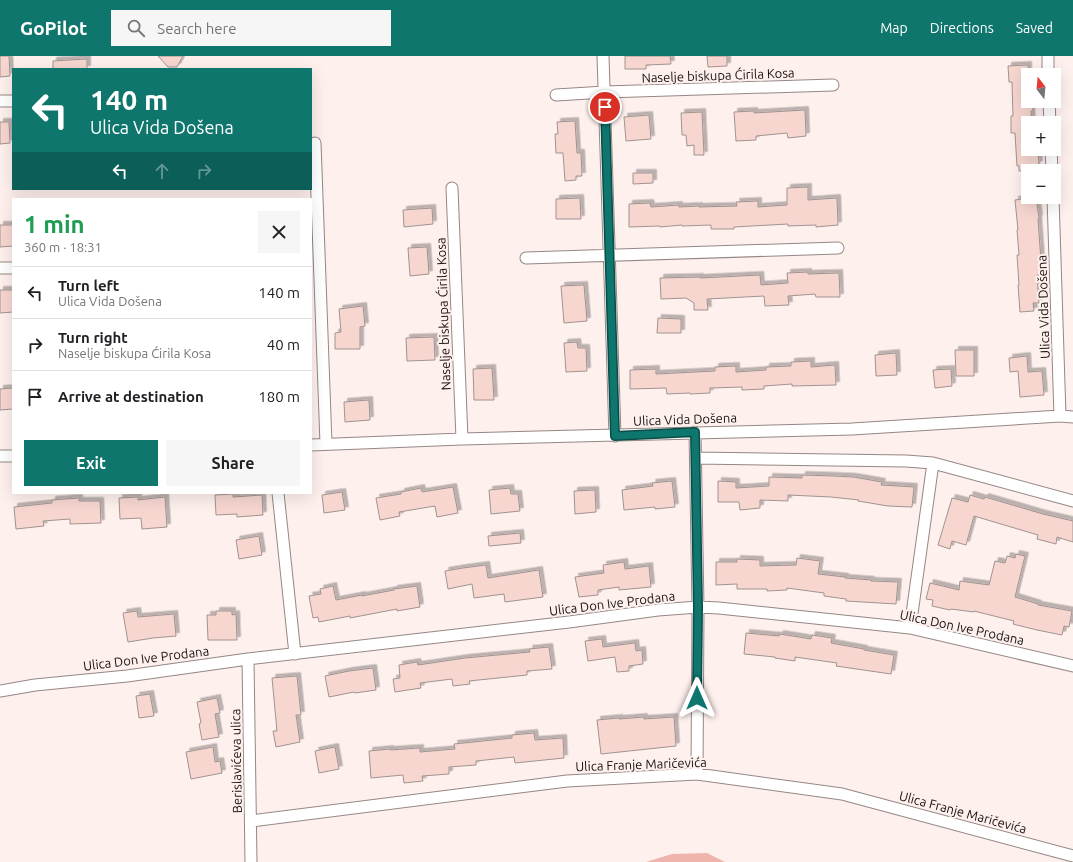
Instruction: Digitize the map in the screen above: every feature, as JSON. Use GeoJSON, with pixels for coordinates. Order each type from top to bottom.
{"type":"FeatureCollection","features":[{"type":"Feature","properties":{"kind":"street"},"geometry":{"type":"LineString","coordinates":[[604,56],[615,436]]}},
{"type":"Feature","properties":{"kind":"street"},"geometry":{"type":"LineString","coordinates":[[1048,56],[1048,68]]}},
{"type":"Feature","properties":{"kind":"street","name":"Naselje biskupa Ćirila Kosa"},"geometry":{"type":"LineString","coordinates":[[556,95],[605,92],[832,85]]}},
{"type":"Feature","properties":{"kind":"street"},"geometry":{"type":"LineString","coordinates":[[0,101],[12,101]]}},
{"type":"Feature","properties":{"kind":"street"},"geometry":{"type":"LineString","coordinates":[[315,143],[326,444]]}},
{"type":"Feature","properties":{"kind":"street","name":"Naselje biskupa Ćirila Kosa"},"geometry":{"type":"LineString","coordinates":[[452,188],[462,439]]}},
{"type":"Feature","properties":{"kind":"street","name":"Ulica Vida Došena"},"geometry":{"type":"LineString","coordinates":[[1053,204],[1060,416]]}},
{"type":"Feature","properties":{"kind":"street"},"geometry":{"type":"LineString","coordinates":[[526,258],[838,248]]}},
{"type":"Feature","properties":{"kind":"street"},"geometry":{"type":"LineString","coordinates":[[0,268],[12,268]]}},
{"type":"Feature","properties":{"kind":"street","name":"Ulica Vida Došena"},"geometry":{"type":"LineString","coordinates":[[312,445],[462,439],[615,436],[695,432],[852,429],[1060,416],[1073,417]]}},
{"type":"Feature","properties":{"kind":"street"},"geometry":{"type":"LineString","coordinates":[[695,432],[698,607],[697,774]]}},
{"type":"Feature","properties":{"kind":"street"},"geometry":{"type":"LineString","coordinates":[[0,456],[12,456]]}},
{"type":"Feature","properties":{"kind":"street"},"geometry":{"type":"LineString","coordinates":[[696,458],[906,461],[933,463],[1073,501]]}},
{"type":"Feature","properties":{"kind":"street"},"geometry":{"type":"LineString","coordinates":[[910,628],[933,463]]}},
{"type":"Feature","properties":{"kind":"street"},"geometry":{"type":"LineString","coordinates":[[278,494],[295,654]]}},
{"type":"Feature","properties":{"kind":"street","name":"Ulica Don Ive Prodana"},"geometry":{"type":"LineString","coordinates":[[0,691],[35,685],[127,676],[248,659],[569,622],[658,610],[698,607],[910,628],[1073,666]]}},
{"type":"Feature","properties":{"kind":"street","name":"Berislavićeva ulica"},"geometry":{"type":"LineString","coordinates":[[248,659],[251,862]]}},
{"type":"Feature","properties":{"kind":"street","name":"Ulica Franje Maričevića"},"geometry":{"type":"LineString","coordinates":[[251,821],[567,781],[697,774],[842,794],[1073,856]]}},
{"type":"Feature","properties":{"kind":"shaded area"},"geometry":{"type":"Polygon","coordinates":[[[707,853],[725,862],[646,862],[672,854],[707,853]]]}},
{"type":"Feature","properties":{"kind":"building"},"geometry":{"type":"Polygon","coordinates":[[[0,56],[9,56],[10,76],[0,77],[0,56]]]}},
{"type":"Feature","properties":{"kind":"building"},"geometry":{"type":"Polygon","coordinates":[[[158,56],[183,56],[177,67],[168,67],[158,56]]]}},
{"type":"Feature","properties":{"kind":"building"},"geometry":{"type":"Polygon","coordinates":[[[625,56],[670,56],[671,64],[646,65],[646,69],[625,69],[625,56]]]}},
{"type":"Feature","properties":{"kind":"building"},"geometry":{"type":"Polygon","coordinates":[[[707,56],[727,56],[727,66],[708,67],[707,56]]]}},
{"type":"Feature","properties":{"kind":"building"},"geometry":{"type":"Polygon","coordinates":[[[87,59],[87,68],[53,68],[53,61],[87,59]]]}},
{"type":"Feature","properties":{"kind":"building"},"geometry":{"type":"Polygon","coordinates":[[[1028,65],[1028,68],[1021,68],[1021,108],[1033,108],[1033,111],[1031,111],[1031,116],[1021,116],[1021,156],[1038,156],[1039,164],[1021,164],[1021,171],[1019,171],[1019,166],[1017,166],[1015,133],[1011,133],[1011,116],[1013,116],[1012,82],[1009,82],[1008,66],[1028,65]]]}},
{"type":"Feature","properties":{"kind":"building"},"geometry":{"type":"Polygon","coordinates":[[[805,110],[806,136],[788,138],[787,133],[756,136],[756,140],[736,141],[734,112],[754,111],[754,113],[805,110]]]}},
{"type":"Feature","properties":{"kind":"building"},"geometry":{"type":"Polygon","coordinates":[[[702,112],[704,155],[694,155],[694,145],[687,146],[686,135],[682,135],[681,113],[702,112]]]}},
{"type":"Feature","properties":{"kind":"building"},"geometry":{"type":"Polygon","coordinates":[[[649,115],[651,139],[626,141],[624,117],[649,115]]]}},
{"type":"Feature","properties":{"kind":"building"},"geometry":{"type":"Polygon","coordinates":[[[575,121],[577,153],[581,153],[582,176],[576,176],[576,180],[565,181],[563,153],[556,153],[555,134],[558,134],[557,122],[575,121]]]}},
{"type":"Feature","properties":{"kind":"building"},"geometry":{"type":"Polygon","coordinates":[[[0,122],[9,122],[10,143],[0,144],[0,122]]]}},
{"type":"Feature","properties":{"kind":"building"},"geometry":{"type":"Polygon","coordinates":[[[633,173],[653,173],[653,183],[633,184],[633,173]]]}},
{"type":"Feature","properties":{"kind":"building"},"geometry":{"type":"Polygon","coordinates":[[[808,187],[808,200],[837,198],[838,225],[816,227],[816,225],[788,226],[788,224],[734,227],[734,229],[711,229],[711,225],[629,227],[629,204],[650,203],[651,207],[679,205],[679,207],[699,207],[737,206],[736,202],[758,201],[758,207],[787,205],[787,188],[808,187]]]}},
{"type":"Feature","properties":{"kind":"building"},"geometry":{"type":"Polygon","coordinates":[[[580,198],[581,219],[556,219],[556,199],[580,198]]]}},
{"type":"Feature","properties":{"kind":"building"},"geometry":{"type":"Polygon","coordinates":[[[1021,199],[1021,204],[1037,204],[1042,275],[1037,275],[1039,303],[1033,303],[1034,311],[1020,312],[1017,255],[1019,255],[1018,230],[1015,200],[1021,199]]]}},
{"type":"Feature","properties":{"kind":"building"},"geometry":{"type":"Polygon","coordinates":[[[432,208],[433,224],[404,227],[403,210],[432,208]]]}},
{"type":"Feature","properties":{"kind":"building"},"geometry":{"type":"Polygon","coordinates":[[[0,225],[12,225],[12,246],[0,247],[0,225]]]}},
{"type":"Feature","properties":{"kind":"building"},"geometry":{"type":"Polygon","coordinates":[[[427,247],[429,274],[410,276],[408,248],[427,247]]]}},
{"type":"Feature","properties":{"kind":"building"},"geometry":{"type":"Polygon","coordinates":[[[808,272],[808,274],[839,273],[840,297],[816,297],[815,294],[788,296],[789,305],[765,306],[764,296],[707,299],[708,310],[694,310],[694,303],[686,298],[661,299],[660,278],[760,275],[761,285],[788,283],[787,273],[808,272]]]}},
{"type":"Feature","properties":{"kind":"building"},"geometry":{"type":"Polygon","coordinates":[[[584,285],[587,321],[564,323],[561,286],[584,285]]]}},
{"type":"Feature","properties":{"kind":"building"},"geometry":{"type":"Polygon","coordinates":[[[0,290],[12,290],[12,312],[0,313],[0,290]]]}},
{"type":"Feature","properties":{"kind":"building"},"geometry":{"type":"Polygon","coordinates":[[[363,306],[365,326],[360,327],[360,349],[335,349],[335,333],[341,332],[339,309],[363,306]]]}},
{"type":"Feature","properties":{"kind":"building"},"geometry":{"type":"Polygon","coordinates":[[[658,318],[681,319],[681,333],[657,333],[658,318]]]}},
{"type":"Feature","properties":{"kind":"building"},"geometry":{"type":"Polygon","coordinates":[[[434,337],[435,360],[407,361],[406,338],[434,337]]]}},
{"type":"Feature","properties":{"kind":"building"},"geometry":{"type":"Polygon","coordinates":[[[577,342],[578,348],[586,348],[587,371],[566,372],[564,343],[577,342]]]}},
{"type":"Feature","properties":{"kind":"building"},"geometry":{"type":"Polygon","coordinates":[[[955,350],[974,350],[974,376],[956,376],[955,350]]]}},
{"type":"Feature","properties":{"kind":"building"},"geometry":{"type":"Polygon","coordinates":[[[896,353],[897,375],[876,376],[875,355],[896,353]]]}},
{"type":"Feature","properties":{"kind":"building"},"geometry":{"type":"Polygon","coordinates":[[[1027,356],[1028,372],[1042,371],[1044,395],[1020,397],[1018,371],[1010,372],[1009,358],[1027,356]]]}},
{"type":"Feature","properties":{"kind":"building"},"geometry":{"type":"Polygon","coordinates":[[[811,361],[811,367],[835,365],[836,385],[792,386],[792,384],[764,386],[764,389],[742,390],[742,387],[710,388],[710,393],[690,394],[667,394],[666,388],[630,389],[630,370],[656,369],[656,374],[715,371],[715,367],[736,366],[736,372],[766,370],[766,367],[791,366],[791,362],[811,361]]]}},
{"type":"Feature","properties":{"kind":"building"},"geometry":{"type":"Polygon","coordinates":[[[492,368],[494,400],[474,400],[473,369],[492,368]]]}},
{"type":"Feature","properties":{"kind":"building"},"geometry":{"type":"Polygon","coordinates":[[[951,369],[952,386],[935,388],[933,370],[951,369]]]}},
{"type":"Feature","properties":{"kind":"building"},"geometry":{"type":"Polygon","coordinates":[[[12,388],[12,409],[0,410],[0,389],[12,388]]]}},
{"type":"Feature","properties":{"kind":"building"},"geometry":{"type":"Polygon","coordinates":[[[369,400],[370,420],[345,422],[344,402],[369,400]]]}},
{"type":"Feature","properties":{"kind":"building"},"geometry":{"type":"Polygon","coordinates":[[[802,475],[853,477],[882,482],[881,485],[914,487],[912,507],[888,506],[858,501],[859,500],[831,497],[788,495],[788,501],[760,500],[760,508],[740,510],[739,502],[718,502],[718,481],[736,482],[736,488],[769,486],[769,477],[802,478],[802,475]]]}},
{"type":"Feature","properties":{"kind":"building"},"geometry":{"type":"Polygon","coordinates":[[[672,481],[675,507],[624,510],[622,490],[653,486],[652,483],[672,481]]]}},
{"type":"Feature","properties":{"kind":"building"},"geometry":{"type":"Polygon","coordinates":[[[453,487],[458,513],[437,517],[435,506],[399,512],[400,516],[380,520],[376,498],[401,494],[401,492],[421,488],[422,492],[453,487]]]}},
{"type":"Feature","properties":{"kind":"building"},"geometry":{"type":"Polygon","coordinates":[[[510,488],[511,494],[518,494],[520,511],[491,514],[489,490],[510,488]]]}},
{"type":"Feature","properties":{"kind":"building"},"geometry":{"type":"Polygon","coordinates":[[[595,490],[596,512],[575,514],[574,491],[595,490]]]}},
{"type":"Feature","properties":{"kind":"building"},"geometry":{"type":"Polygon","coordinates":[[[342,492],[345,510],[324,513],[322,495],[342,492]]]}},
{"type":"Feature","properties":{"kind":"building"},"geometry":{"type":"Polygon","coordinates":[[[233,494],[233,497],[262,495],[263,515],[237,517],[237,514],[216,515],[215,495],[233,494]]]}},
{"type":"Feature","properties":{"kind":"building"},"geometry":{"type":"Polygon","coordinates":[[[970,495],[984,499],[985,497],[1073,521],[1073,542],[1057,537],[1056,544],[1037,539],[1038,535],[974,516],[966,545],[952,541],[950,549],[938,545],[952,498],[968,502],[970,495]]]}},
{"type":"Feature","properties":{"kind":"building"},"geometry":{"type":"Polygon","coordinates":[[[138,497],[138,500],[165,497],[167,527],[142,529],[141,518],[120,519],[119,498],[138,497]]]}},
{"type":"Feature","properties":{"kind":"building"},"geometry":{"type":"Polygon","coordinates":[[[79,498],[79,501],[100,501],[101,523],[70,524],[70,519],[43,521],[44,526],[16,529],[14,507],[52,503],[52,500],[79,498]]]}},
{"type":"Feature","properties":{"kind":"building"},"geometry":{"type":"Polygon","coordinates":[[[520,533],[521,543],[489,546],[488,536],[520,533]]]}},
{"type":"Feature","properties":{"kind":"building"},"geometry":{"type":"Polygon","coordinates":[[[259,536],[262,555],[239,559],[236,540],[259,536]]]}},
{"type":"Feature","properties":{"kind":"building"},"geometry":{"type":"Polygon","coordinates":[[[1016,554],[1025,556],[1015,597],[1038,605],[1072,611],[1069,627],[1064,626],[1062,635],[1013,624],[1014,621],[974,611],[950,610],[932,606],[933,600],[926,599],[930,583],[959,590],[960,581],[989,585],[995,561],[1005,563],[1007,556],[1015,558],[1016,554]]]}},
{"type":"Feature","properties":{"kind":"building"},"geometry":{"type":"Polygon","coordinates":[[[797,558],[820,561],[818,574],[871,581],[898,582],[896,604],[846,601],[846,599],[824,596],[824,593],[787,588],[787,590],[767,591],[767,589],[737,589],[737,584],[716,585],[716,562],[737,562],[737,559],[760,560],[760,566],[796,565],[797,558]]]}},
{"type":"Feature","properties":{"kind":"building"},"geometry":{"type":"Polygon","coordinates":[[[624,562],[625,569],[649,566],[651,587],[619,590],[619,587],[598,590],[598,595],[579,597],[575,577],[604,573],[603,565],[624,562]]]}},
{"type":"Feature","properties":{"kind":"building"},"geometry":{"type":"Polygon","coordinates":[[[486,565],[488,578],[539,570],[543,597],[505,602],[504,594],[474,598],[472,584],[448,589],[445,571],[486,565]]]}},
{"type":"Feature","properties":{"kind":"building"},"geometry":{"type":"Polygon","coordinates":[[[333,586],[336,600],[417,586],[420,607],[397,611],[397,609],[319,622],[318,617],[313,618],[309,596],[321,594],[320,589],[333,586]]]}},
{"type":"Feature","properties":{"kind":"building"},"geometry":{"type":"Polygon","coordinates":[[[137,611],[138,617],[174,614],[176,636],[128,642],[123,613],[137,611]]]}},
{"type":"Feature","properties":{"kind":"building"},"geometry":{"type":"Polygon","coordinates":[[[216,611],[232,611],[232,615],[236,614],[237,640],[208,640],[207,615],[216,615],[216,611]]]}},
{"type":"Feature","properties":{"kind":"building"},"geometry":{"type":"Polygon","coordinates":[[[746,633],[779,636],[780,634],[811,639],[812,635],[832,638],[831,643],[894,655],[891,674],[836,666],[837,663],[795,657],[795,661],[775,657],[744,654],[746,633]]]}},
{"type":"Feature","properties":{"kind":"building"},"geometry":{"type":"Polygon","coordinates":[[[602,639],[603,647],[635,643],[636,651],[642,650],[643,664],[629,666],[629,671],[617,672],[615,657],[588,661],[585,641],[602,639]]]}},
{"type":"Feature","properties":{"kind":"building"},"geometry":{"type":"Polygon","coordinates":[[[549,647],[552,669],[527,671],[527,675],[469,681],[470,684],[453,686],[452,679],[420,683],[421,688],[395,692],[393,679],[400,678],[399,665],[417,662],[418,665],[465,658],[530,652],[529,649],[549,647]]]}},
{"type":"Feature","properties":{"kind":"building"},"geometry":{"type":"Polygon","coordinates":[[[373,668],[376,690],[354,692],[329,697],[325,676],[373,668]]]}},
{"type":"Feature","properties":{"kind":"building"},"geometry":{"type":"Polygon","coordinates":[[[297,676],[301,715],[296,715],[300,742],[276,747],[273,731],[277,731],[272,678],[297,676]]]}},
{"type":"Feature","properties":{"kind":"building"},"geometry":{"type":"Polygon","coordinates":[[[150,694],[154,716],[139,718],[136,696],[150,694]]]}},
{"type":"Feature","properties":{"kind":"building"},"geometry":{"type":"Polygon","coordinates":[[[217,698],[220,713],[215,714],[219,737],[202,740],[199,724],[201,723],[197,702],[217,698]]]}},
{"type":"Feature","properties":{"kind":"building"},"geometry":{"type":"Polygon","coordinates":[[[644,717],[644,719],[674,717],[676,746],[601,754],[597,720],[644,717]]]}},
{"type":"Feature","properties":{"kind":"building"},"geometry":{"type":"Polygon","coordinates":[[[534,733],[535,740],[563,738],[564,758],[515,763],[514,757],[476,761],[476,765],[449,767],[449,774],[422,776],[423,781],[404,783],[403,775],[371,778],[369,751],[420,748],[420,752],[455,749],[454,744],[512,738],[512,735],[534,733]]]}},
{"type":"Feature","properties":{"kind":"building"},"geometry":{"type":"Polygon","coordinates":[[[213,747],[215,762],[220,761],[222,773],[191,779],[186,752],[213,747]]]}},
{"type":"Feature","properties":{"kind":"building"},"geometry":{"type":"Polygon","coordinates":[[[335,747],[339,769],[319,773],[315,751],[335,747]]]}},
{"type":"Feature","properties":{"kind":"route"},"geometry":{"type":"LineString","coordinates":[[605,107],[615,436],[695,432],[698,607],[697,698]]}}]}
